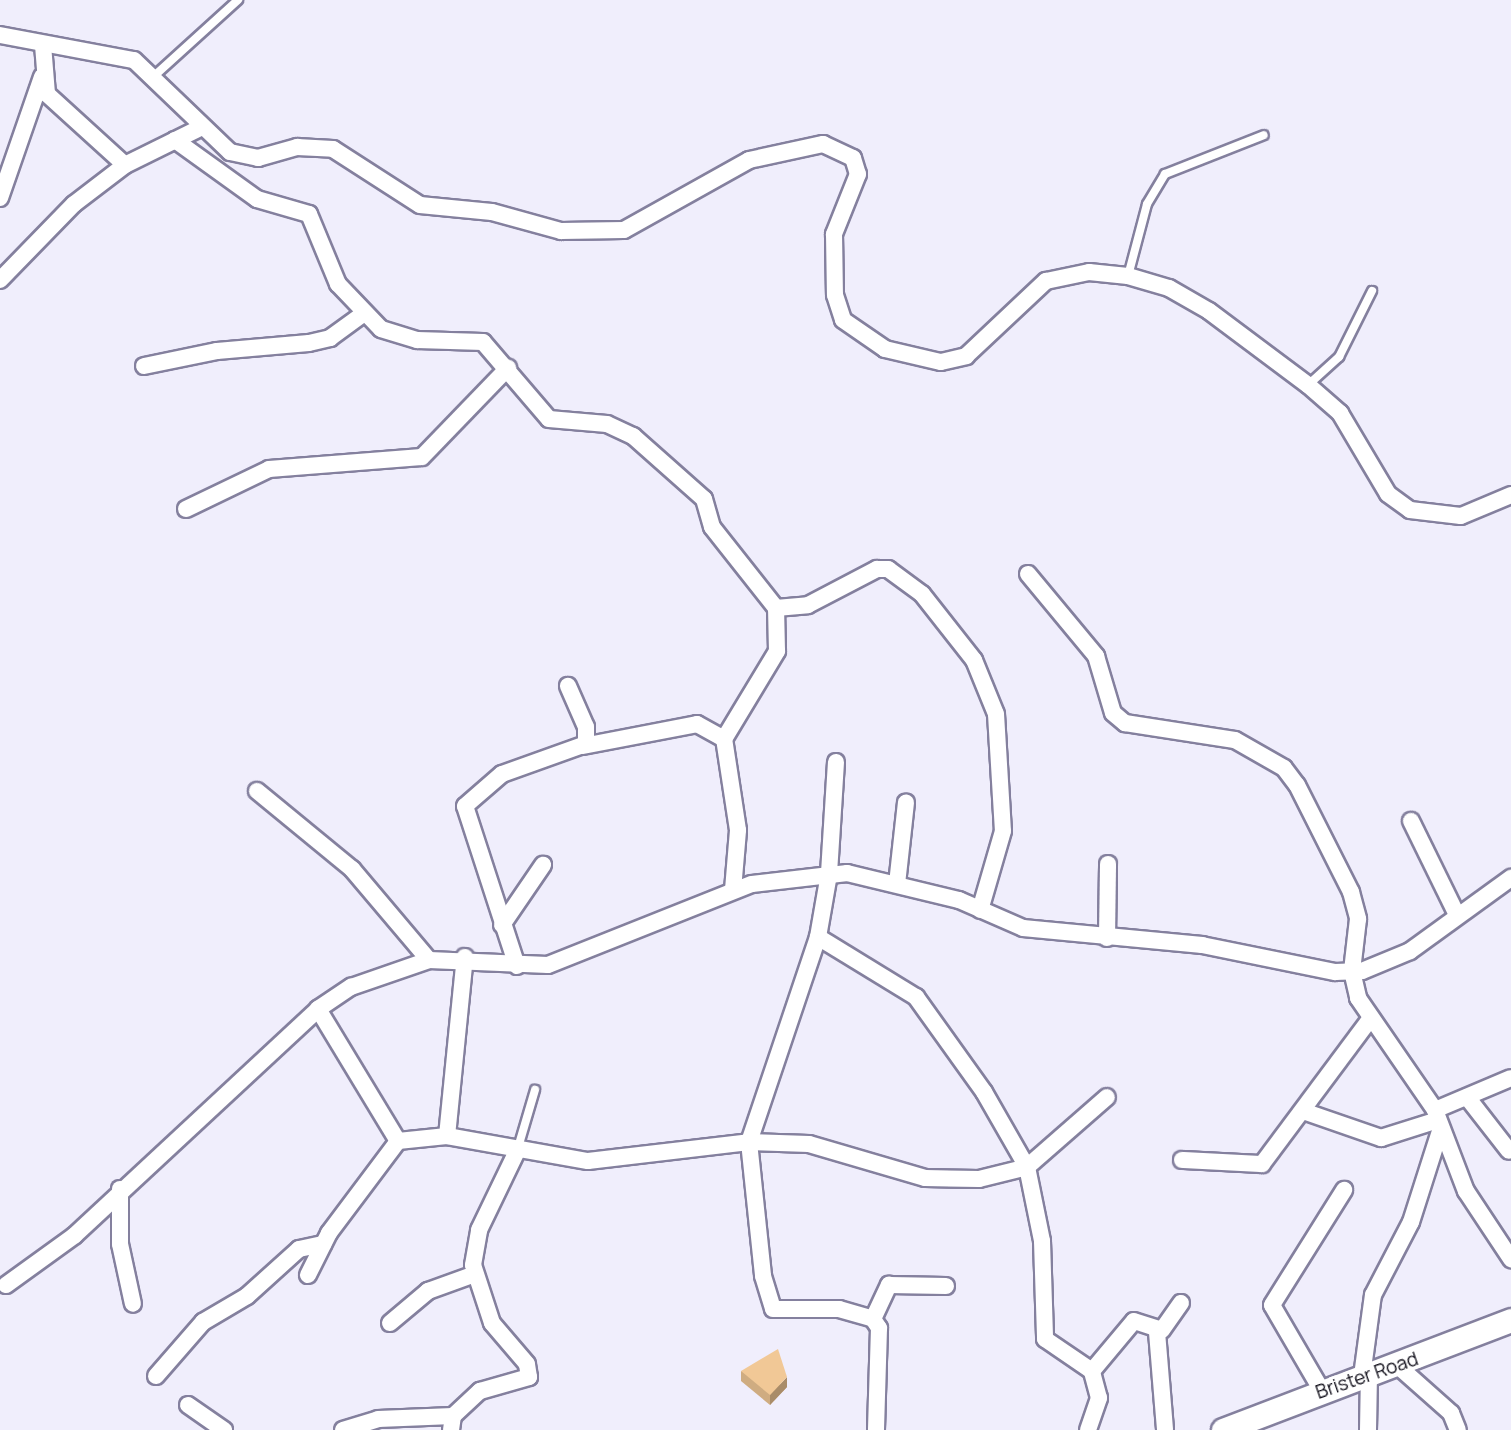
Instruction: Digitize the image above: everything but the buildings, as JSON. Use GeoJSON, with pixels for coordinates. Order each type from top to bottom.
{"type":"FeatureCollection","features":[{"type":"Feature","properties":{"kind":"street"},"geometry":{"type":"LineString","coordinates":[[0,35],[43,46],[114,52],[153,77],[200,128],[230,152],[258,158],[297,146],[333,149],[419,205],[492,212],[561,231],[624,230],[749,160],[788,147],[839,150],[853,158],[858,174],[831,255],[843,320],[884,349],[916,359],[941,362],[983,347],[1046,281],[1089,272],[1128,275],[1209,311],[1308,385],[1340,413],[1388,494],[1410,510],[1461,516],[1511,495]]}},
{"type":"Feature","properties":{"kind":"street"},"geometry":{"type":"LineString","coordinates":[[0,198],[42,77],[43,46]]}},
{"type":"Feature","properties":{"kind":"street"},"geometry":{"type":"LineString","coordinates":[[42,77],[57,108],[125,164]]}},
{"type":"Feature","properties":{"kind":"street"},"geometry":{"type":"LineString","coordinates":[[0,281],[65,212],[125,164],[200,128]]}},
{"type":"Feature","properties":{"kind":"street"},"geometry":{"type":"LineString","coordinates":[[175,140],[257,199],[309,214],[325,261],[363,314],[395,335],[482,342],[508,368],[549,419],[620,427],[697,492],[712,527],[776,608],[777,651],[724,739],[738,830],[733,890]]}},
{"type":"Feature","properties":{"kind":"street"},"geometry":{"type":"LineString","coordinates":[[144,366],[217,351],[309,343],[330,338],[363,314]]}},
{"type":"Feature","properties":{"kind":"street"},"geometry":{"type":"LineString","coordinates":[[186,509],[269,468],[422,457],[508,368]]}},
{"type":"Feature","properties":{"kind":"street"},"geometry":{"type":"LineString","coordinates":[[776,608],[808,605],[867,573],[888,569],[938,611],[974,660],[996,714],[1003,831],[980,910]]}},
{"type":"Feature","properties":{"kind":"street"},"geometry":{"type":"LineString","coordinates":[[1028,574],[1097,656],[1113,713],[1125,723],[1219,735],[1284,768],[1351,892],[1358,919],[1352,971],[1370,1019],[1438,1119],[1466,1191],[1511,1259]]}},
{"type":"Feature","properties":{"kind":"street"},"geometry":{"type":"LineString","coordinates":[[568,686],[589,737],[583,746]]}},
{"type":"Feature","properties":{"kind":"street"},"geometry":{"type":"LineString","coordinates":[[517,966],[465,806],[502,774],[583,746],[697,724],[724,739]]}},
{"type":"Feature","properties":{"kind":"street"},"geometry":{"type":"LineString","coordinates":[[836,762],[829,874],[818,937],[749,1142],[763,1276],[774,1309],[839,1309],[873,1319],[879,1328],[876,1430]]}},
{"type":"Feature","properties":{"kind":"street"},"geometry":{"type":"LineString","coordinates":[[257,791],[352,869],[429,960]]}},
{"type":"Feature","properties":{"kind":"street"},"geometry":{"type":"LineString","coordinates":[[897,884],[906,802]]}},
{"type":"Feature","properties":{"kind":"street"},"geometry":{"type":"LineString","coordinates":[[1411,821],[1456,913]]}},
{"type":"Feature","properties":{"kind":"street"},"geometry":{"type":"LineString","coordinates":[[1107,938],[1108,864]]}},
{"type":"Feature","properties":{"kind":"street"},"geometry":{"type":"LineString","coordinates":[[502,925],[543,865]]}},
{"type":"Feature","properties":{"kind":"street"},"geometry":{"type":"LineString","coordinates":[[6,1285],[75,1235],[120,1189],[205,1119],[318,1009],[351,987],[429,960],[465,957],[517,966],[548,965],[733,890],[829,874],[897,884],[980,910],[1023,928],[1202,945],[1352,971],[1410,951],[1456,913],[1511,878]]}},
{"type":"Feature","properties":{"kind":"street"},"geometry":{"type":"LineString","coordinates":[[818,937],[889,976],[925,1007],[1027,1167],[1042,1241],[1042,1334],[1092,1371],[1099,1398],[1088,1430]]}},
{"type":"Feature","properties":{"kind":"street"},"geometry":{"type":"LineString","coordinates":[[447,1136],[465,957]]}},
{"type":"Feature","properties":{"kind":"street"},"geometry":{"type":"LineString","coordinates":[[318,1009],[398,1141]]}},
{"type":"Feature","properties":{"kind":"street"},"geometry":{"type":"LineString","coordinates":[[1182,1160],[1262,1164],[1370,1019]]}},
{"type":"Feature","properties":{"kind":"street"},"geometry":{"type":"LineString","coordinates":[[1303,1111],[1381,1138],[1438,1119],[1467,1097],[1511,1078]]}},
{"type":"Feature","properties":{"kind":"street"},"geometry":{"type":"LineString","coordinates":[[308,1275],[323,1244],[398,1141],[447,1136],[516,1153],[588,1161],[749,1142],[830,1148],[949,1181],[1027,1167],[1107,1097]]}},
{"type":"Feature","properties":{"kind":"street"},"geometry":{"type":"LineString","coordinates":[[1467,1097],[1509,1151]]}},
{"type":"Feature","properties":{"kind":"street"},"geometry":{"type":"LineString","coordinates":[[1368,1430],[1366,1376],[1370,1304],[1412,1222],[1438,1119]]}},
{"type":"Feature","properties":{"kind":"street"},"geometry":{"type":"LineString","coordinates":[[344,1430],[378,1419],[452,1423],[487,1386],[520,1382],[530,1370],[492,1324],[475,1274],[479,1230],[516,1153]]}},
{"type":"Feature","properties":{"kind":"street"},"geometry":{"type":"LineString","coordinates":[[120,1189],[120,1244],[133,1304]]}},
{"type":"Feature","properties":{"kind":"street"},"geometry":{"type":"LineString","coordinates":[[1322,1391],[1272,1305],[1344,1191]]}},
{"type":"Feature","properties":{"kind":"street"},"geometry":{"type":"LineString","coordinates":[[156,1376],[203,1322],[247,1296],[299,1249],[323,1244]]}},
{"type":"Feature","properties":{"kind":"street"},"geometry":{"type":"LineString","coordinates":[[390,1324],[428,1291],[475,1274]]}},
{"type":"Feature","properties":{"kind":"street"},"geometry":{"type":"LineString","coordinates":[[873,1319],[889,1285],[946,1286]]}},
{"type":"Feature","properties":{"kind":"street"},"geometry":{"type":"LineString","coordinates":[[1165,1430],[1157,1332],[1181,1303]]}},
{"type":"Feature","properties":{"kind":"street","name":"Brister Road"},"geometry":{"type":"LineString","coordinates":[[1223,1430],[1322,1391],[1398,1366],[1511,1320]]}},
{"type":"Feature","properties":{"kind":"street"},"geometry":{"type":"LineString","coordinates":[[1092,1371],[1134,1321],[1157,1332]]}},
{"type":"Feature","properties":{"kind":"street"},"geometry":{"type":"LineString","coordinates":[[1398,1366],[1451,1413],[1458,1430]]}},
{"type":"Feature","properties":{"kind":"street"},"geometry":{"type":"LineString","coordinates":[[188,1405],[224,1430]]}},
{"type":"Feature","properties":{"kind":"lane"},"geometry":{"type":"LineString","coordinates":[[153,77],[238,0]]}},
{"type":"Feature","properties":{"kind":"lane"},"geometry":{"type":"LineString","coordinates":[[1128,275],[1147,204],[1165,174],[1264,135]]}},
{"type":"Feature","properties":{"kind":"lane"},"geometry":{"type":"LineString","coordinates":[[1308,385],[1339,357],[1372,291]]}},
{"type":"Feature","properties":{"kind":"lane"},"geometry":{"type":"LineString","coordinates":[[516,1153],[535,1090]]}}]}
